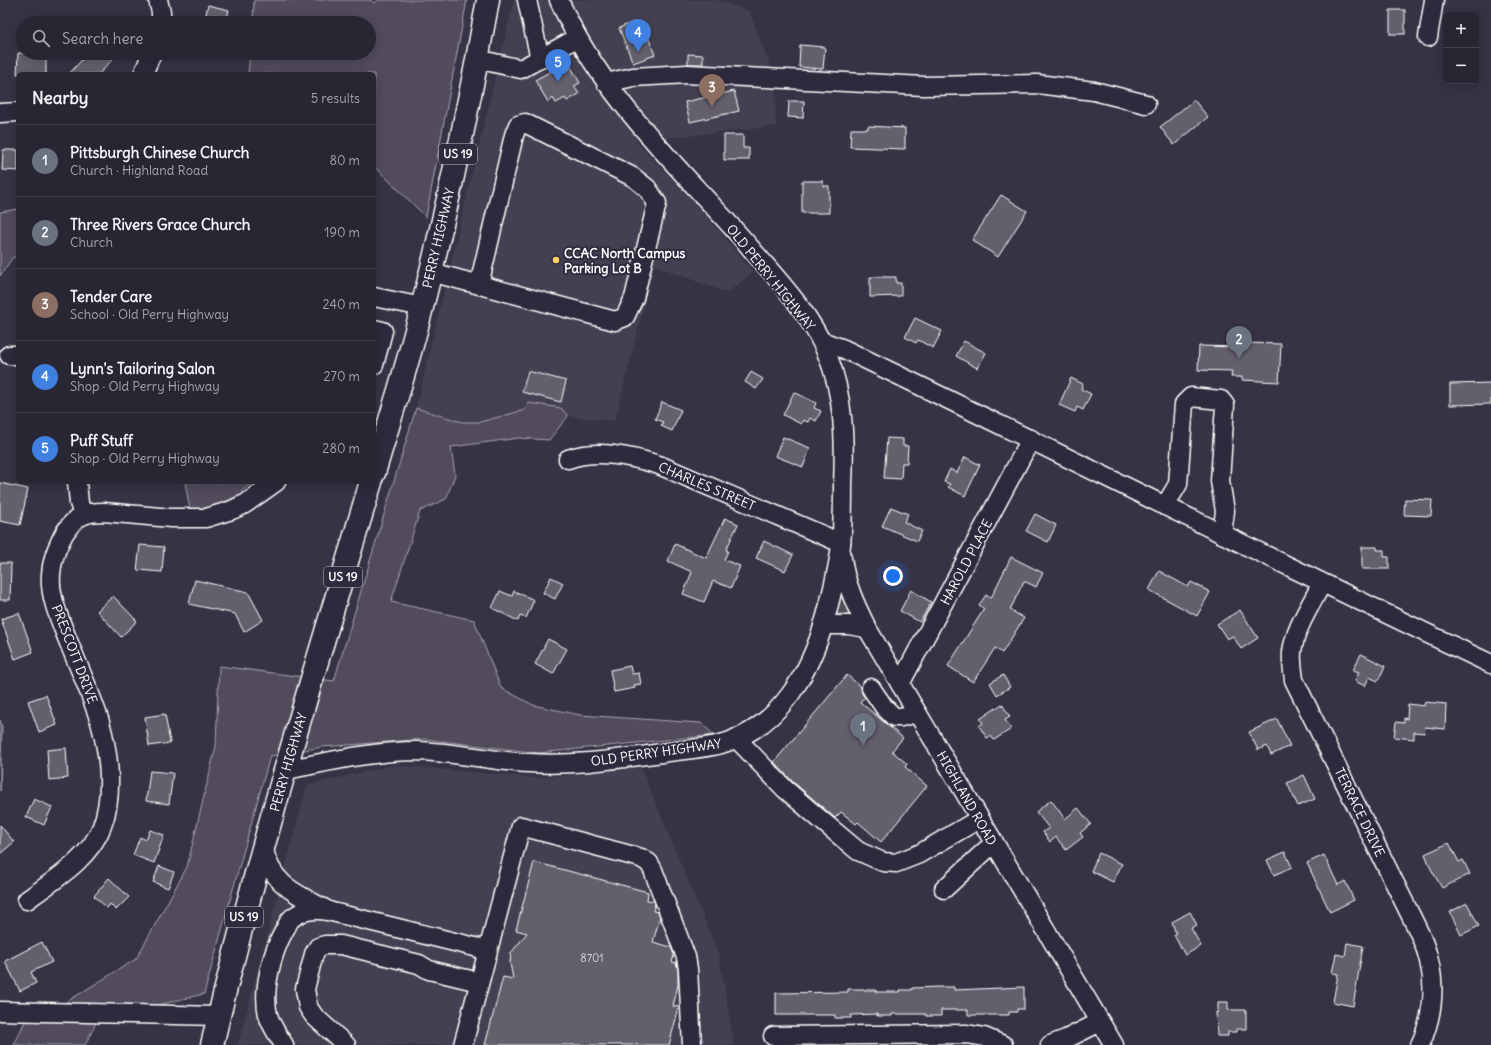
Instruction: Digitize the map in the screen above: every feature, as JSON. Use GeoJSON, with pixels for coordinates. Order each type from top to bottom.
{"type":"FeatureCollection","features":[{"type":"Feature","properties":{"kind":"main road","name":"PERRY HIGHWAY"},"geometry":{"type":"LineString","coordinates":[[376,462],[431,272],[458,154],[488,0]]}},
{"type":"Feature","properties":{"kind":"main road","name":"PERRY HIGHWAY"},"geometry":{"type":"LineString","coordinates":[[212,1045],[263,846],[370,484]]}},
{"type":"Feature","properties":{"kind":"street"},"geometry":{"type":"LineString","coordinates":[[158,0],[161,16]]}},
{"type":"Feature","properties":{"kind":"street"},"geometry":{"type":"LineString","coordinates":[[527,0],[540,59]]}},
{"type":"Feature","properties":{"kind":"street","name":"OLD PERRY HIGHWAY"},"geometry":{"type":"LineString","coordinates":[[285,770],[365,756],[400,752],[435,752],[528,763],[580,763],[723,744],[766,720],[787,700],[803,675],[818,642],[835,578],[841,543],[844,440],[843,420],[835,381],[824,348],[804,314],[764,264],[723,216],[637,123],[606,83],[577,38],[559,0]]}},
{"type":"Feature","properties":{"kind":"street"},"geometry":{"type":"LineString","coordinates":[[1428,37],[1434,0]]}},
{"type":"Feature","properties":{"kind":"street"},"geometry":{"type":"LineString","coordinates":[[477,59],[521,69],[577,38]]}},
{"type":"Feature","properties":{"kind":"street"},"geometry":{"type":"LineString","coordinates":[[144,72],[149,60]]}},
{"type":"Feature","properties":{"kind":"street"},"geometry":{"type":"LineString","coordinates":[[606,83],[633,77],[687,74],[924,86],[1037,84],[1094,91],[1146,104]]}},
{"type":"Feature","properties":{"kind":"street"},"geometry":{"type":"LineString","coordinates":[[0,113],[16,112]]}},
{"type":"Feature","properties":{"kind":"street"},"geometry":{"type":"LineString","coordinates":[[431,272],[479,285],[616,321],[625,317],[634,298],[657,203],[647,188],[633,176],[525,123],[518,125],[514,135],[479,285]]}},
{"type":"Feature","properties":{"kind":"street"},"geometry":{"type":"LineString","coordinates":[[376,297],[422,307]]}},
{"type":"Feature","properties":{"kind":"street"},"geometry":{"type":"LineString","coordinates":[[376,329],[383,331],[376,357]]}},
{"type":"Feature","properties":{"kind":"street"},"geometry":{"type":"LineString","coordinates":[[824,348],[844,349],[1031,439],[1322,584],[1491,664]]}},
{"type":"Feature","properties":{"kind":"street"},"geometry":{"type":"LineString","coordinates":[[1165,506],[1178,484],[1184,404],[1191,397],[1221,400],[1225,405],[1220,481],[1225,511],[1222,534]]}},
{"type":"Feature","properties":{"kind":"street","name":"HAROLD PLACE"},"geometry":{"type":"LineString","coordinates":[[900,684],[1031,439]]}},
{"type":"Feature","properties":{"kind":"street","name":"CHARLES STREET"},"geometry":{"type":"LineString","coordinates":[[568,459],[577,456],[606,454],[642,460],[672,469],[841,543]]}},
{"type":"Feature","properties":{"kind":"street"},"geometry":{"type":"LineString","coordinates":[[77,484],[79,503],[83,515],[104,512],[171,518],[206,518],[232,510],[245,504],[273,484]]}},
{"type":"Feature","properties":{"kind":"street","name":"PRESCOTT DRIVE"},"geometry":{"type":"LineString","coordinates":[[27,900],[84,855],[102,827],[109,796],[108,763],[100,723],[59,617],[51,588],[52,562],[62,536],[72,524],[83,515]]}},
{"type":"Feature","properties":{"kind":"street","name":"HIGHLAND ROAD"},"geometry":{"type":"LineString","coordinates":[[841,543],[846,580],[867,628],[1114,1045]]}},
{"type":"Feature","properties":{"kind":"street","name":"TERRACE DRIVE"},"geometry":{"type":"LineString","coordinates":[[1322,584],[1295,638],[1292,652],[1294,680],[1425,946],[1429,960],[1433,989],[1430,1015],[1420,1045]]}},
{"type":"Feature","properties":{"kind":"street"},"geometry":{"type":"LineString","coordinates":[[823,625],[848,625],[867,628]]}},
{"type":"Feature","properties":{"kind":"street"},"geometry":{"type":"LineString","coordinates":[[871,688],[884,707],[894,717],[917,713]]}},
{"type":"Feature","properties":{"kind":"street"},"geometry":{"type":"LineString","coordinates":[[736,738],[785,789],[803,805],[858,851],[883,862],[896,863],[919,854],[979,819]]}},
{"type":"Feature","properties":{"kind":"street"},"geometry":{"type":"LineString","coordinates":[[463,1045],[521,826],[641,858],[649,863],[654,870],[686,957],[692,1045]]}},
{"type":"Feature","properties":{"kind":"street"},"geometry":{"type":"LineString","coordinates":[[944,889],[994,844]]}},
{"type":"Feature","properties":{"kind":"street"},"geometry":{"type":"LineString","coordinates":[[263,846],[268,865],[277,878],[290,889],[328,911]]}},
{"type":"Feature","properties":{"kind":"street"},"geometry":{"type":"LineString","coordinates":[[284,1045],[272,1025],[266,1005],[267,984],[274,954],[280,939],[290,921],[298,915],[310,910],[318,909],[487,950]]}},
{"type":"Feature","properties":{"kind":"street"},"geometry":{"type":"LineString","coordinates":[[346,1045],[314,1016],[308,1007],[305,989],[314,954],[318,947],[325,945],[341,945],[419,964],[429,970],[479,982]]}},
{"type":"Feature","properties":{"kind":"street"},"geometry":{"type":"LineString","coordinates":[[0,1011],[219,1016]]}},
{"type":"Feature","properties":{"kind":"street"},"geometry":{"type":"LineString","coordinates":[[1050,1045],[1066,1039],[1100,1022]]}},
{"type":"Feature","properties":{"kind":"street"},"geometry":{"type":"LineString","coordinates":[[773,1036],[967,1034],[984,1037],[1003,1045]]}},
{"type":"Feature","properties":{"kind":"shaded area"},"geometry":{"type":"Polygon","coordinates":[[[254,0],[371,0],[374,3],[379,0],[467,0],[426,217],[376,168],[376,72],[248,72],[249,60],[376,60],[376,16],[253,16],[254,0]]]}},
{"type":"Feature","properties":{"kind":"shaded area"},"geometry":{"type":"Polygon","coordinates":[[[514,0],[717,0],[749,11],[775,79],[776,126],[635,140],[701,210],[753,272],[727,293],[654,265],[615,421],[568,416],[561,408],[525,410],[480,422],[462,422],[416,408],[514,0]]]}},
{"type":"Feature","properties":{"kind":"shaded area"},"geometry":{"type":"Polygon","coordinates":[[[16,209],[16,258],[13,257],[0,276],[0,212],[16,209]]]}},
{"type":"Feature","properties":{"kind":"shaded area"},"geometry":{"type":"Polygon","coordinates":[[[529,403],[561,408],[568,416],[549,440],[519,438],[451,447],[455,475],[446,499],[420,511],[391,602],[474,620],[501,688],[533,705],[580,715],[701,723],[714,735],[539,753],[425,739],[322,747],[270,756],[204,994],[98,1019],[85,1045],[14,1045],[31,1008],[63,1004],[136,959],[187,867],[216,746],[219,666],[334,681],[416,408],[462,422],[480,422],[525,410],[529,403]]]}},
{"type":"Feature","properties":{"kind":"shaded area"},"geometry":{"type":"Polygon","coordinates":[[[185,484],[251,484],[235,497],[215,507],[190,510],[185,484]]]}},
{"type":"Feature","properties":{"kind":"shaded area"},"geometry":{"type":"Polygon","coordinates":[[[839,596],[844,596],[850,613],[849,614],[837,614],[835,611],[839,596]]]}},
{"type":"Feature","properties":{"kind":"shaded area"},"geometry":{"type":"Polygon","coordinates":[[[0,720],[2,727],[0,791],[0,720]]]}},
{"type":"Feature","properties":{"kind":"shaded area"},"geometry":{"type":"Polygon","coordinates":[[[394,765],[535,778],[641,768],[719,955],[734,1045],[238,1045],[307,785],[394,765]]]}},
{"type":"Feature","properties":{"kind":"building"},"geometry":{"type":"Polygon","coordinates":[[[208,5],[229,10],[228,16],[206,16],[208,5]]]}},
{"type":"Feature","properties":{"kind":"building"},"geometry":{"type":"Polygon","coordinates":[[[1390,10],[1405,10],[1405,34],[1390,34],[1390,10]]]}},
{"type":"Feature","properties":{"kind":"building"},"geometry":{"type":"Polygon","coordinates":[[[633,22],[640,40],[648,37],[655,55],[633,63],[619,28],[633,22]]]}},
{"type":"Feature","properties":{"kind":"building"},"geometry":{"type":"Polygon","coordinates":[[[800,45],[825,47],[823,69],[799,67],[800,45]]]}},
{"type":"Feature","properties":{"kind":"building"},"geometry":{"type":"Polygon","coordinates":[[[688,54],[703,55],[703,64],[688,64],[688,54]]]}},
{"type":"Feature","properties":{"kind":"building"},"geometry":{"type":"Polygon","coordinates":[[[18,60],[46,60],[46,72],[17,72],[18,60]]]}},
{"type":"Feature","properties":{"kind":"building"},"geometry":{"type":"Polygon","coordinates":[[[82,60],[112,60],[101,72],[71,72],[82,60]]]}},
{"type":"Feature","properties":{"kind":"building"},"geometry":{"type":"Polygon","coordinates":[[[568,62],[580,83],[574,86],[579,94],[567,101],[565,98],[556,103],[553,98],[548,102],[535,80],[568,62]]]}},
{"type":"Feature","properties":{"kind":"building"},"geometry":{"type":"Polygon","coordinates":[[[734,91],[739,111],[690,122],[685,102],[734,91]]]}},
{"type":"Feature","properties":{"kind":"building"},"geometry":{"type":"Polygon","coordinates":[[[1194,100],[1208,117],[1174,145],[1160,127],[1194,100]]]}},
{"type":"Feature","properties":{"kind":"building"},"geometry":{"type":"Polygon","coordinates":[[[789,101],[804,101],[803,118],[788,117],[789,101]]]}},
{"type":"Feature","properties":{"kind":"building"},"geometry":{"type":"Polygon","coordinates":[[[868,126],[905,128],[905,149],[850,147],[851,129],[868,129],[868,126]]]}},
{"type":"Feature","properties":{"kind":"building"},"geometry":{"type":"Polygon","coordinates":[[[724,135],[743,135],[743,148],[749,148],[749,160],[724,160],[724,135]]]}},
{"type":"Feature","properties":{"kind":"building"},"geometry":{"type":"Polygon","coordinates":[[[3,150],[16,150],[16,171],[2,170],[3,150]]]}},
{"type":"Feature","properties":{"kind":"building"},"geometry":{"type":"Polygon","coordinates":[[[802,181],[823,181],[823,186],[829,186],[829,213],[802,213],[802,181]]]}},
{"type":"Feature","properties":{"kind":"building"},"geometry":{"type":"Polygon","coordinates":[[[1001,195],[1027,211],[998,257],[972,240],[1001,195]]]}},
{"type":"Feature","properties":{"kind":"building"},"geometry":{"type":"Polygon","coordinates":[[[870,277],[896,277],[896,283],[901,283],[901,296],[870,297],[870,277]]]}},
{"type":"Feature","properties":{"kind":"building"},"geometry":{"type":"Polygon","coordinates":[[[915,318],[942,331],[933,348],[918,340],[916,343],[905,337],[915,318]]]}},
{"type":"Feature","properties":{"kind":"building"},"geometry":{"type":"Polygon","coordinates":[[[964,341],[986,353],[977,368],[956,356],[964,341]]]}},
{"type":"Feature","properties":{"kind":"building"},"geometry":{"type":"Polygon","coordinates":[[[1244,343],[1281,344],[1279,382],[1242,380],[1242,377],[1231,377],[1232,371],[1198,370],[1199,346],[1244,347],[1244,343]]]}},
{"type":"Feature","properties":{"kind":"building"},"geometry":{"type":"Polygon","coordinates":[[[528,371],[566,381],[561,402],[522,392],[528,371]]]}},
{"type":"Feature","properties":{"kind":"building"},"geometry":{"type":"Polygon","coordinates":[[[751,372],[763,379],[756,389],[745,382],[751,372]]]}},
{"type":"Feature","properties":{"kind":"building"},"geometry":{"type":"Polygon","coordinates":[[[1071,378],[1083,384],[1081,389],[1091,394],[1083,410],[1077,407],[1075,412],[1059,405],[1071,378]]]}},
{"type":"Feature","properties":{"kind":"building"},"geometry":{"type":"Polygon","coordinates":[[[1491,383],[1491,404],[1450,405],[1450,384],[1491,383]]]}},
{"type":"Feature","properties":{"kind":"building"},"geometry":{"type":"Polygon","coordinates":[[[794,392],[816,403],[814,408],[821,411],[816,421],[810,418],[808,422],[803,420],[801,424],[783,415],[794,392]]]}},
{"type":"Feature","properties":{"kind":"building"},"geometry":{"type":"Polygon","coordinates":[[[662,402],[681,410],[672,431],[661,426],[663,422],[655,419],[662,402]]]}},
{"type":"Feature","properties":{"kind":"building"},"geometry":{"type":"Polygon","coordinates":[[[783,437],[810,448],[803,467],[775,456],[783,437]]]}},
{"type":"Feature","properties":{"kind":"building"},"geometry":{"type":"Polygon","coordinates":[[[887,438],[903,439],[903,446],[908,446],[907,463],[902,463],[901,479],[884,478],[887,438]]]}},
{"type":"Feature","properties":{"kind":"building"},"geometry":{"type":"Polygon","coordinates":[[[965,457],[980,465],[965,496],[948,487],[950,484],[944,482],[950,469],[957,473],[965,457]]]}},
{"type":"Feature","properties":{"kind":"building"},"geometry":{"type":"Polygon","coordinates":[[[0,483],[28,489],[20,525],[0,521],[0,483]]]}},
{"type":"Feature","properties":{"kind":"building"},"geometry":{"type":"Polygon","coordinates":[[[1405,499],[1432,500],[1431,516],[1404,515],[1405,499]]]}},
{"type":"Feature","properties":{"kind":"building"},"geometry":{"type":"Polygon","coordinates":[[[891,507],[908,514],[904,522],[922,531],[917,541],[882,526],[891,507]]]}},
{"type":"Feature","properties":{"kind":"building"},"geometry":{"type":"Polygon","coordinates":[[[1035,514],[1056,525],[1048,542],[1026,531],[1035,514]]]}},
{"type":"Feature","properties":{"kind":"building"},"geometry":{"type":"Polygon","coordinates":[[[725,518],[738,524],[726,550],[728,551],[724,560],[740,566],[731,588],[713,581],[704,602],[683,594],[692,572],[668,561],[675,544],[706,558],[725,518]]]}},
{"type":"Feature","properties":{"kind":"building"},"geometry":{"type":"Polygon","coordinates":[[[764,541],[793,555],[785,571],[756,558],[764,541]]]}},
{"type":"Feature","properties":{"kind":"building"},"geometry":{"type":"Polygon","coordinates":[[[140,545],[164,547],[162,572],[137,570],[140,545]]]}},
{"type":"Feature","properties":{"kind":"building"},"geometry":{"type":"Polygon","coordinates":[[[1362,547],[1377,547],[1377,550],[1384,550],[1384,557],[1389,557],[1389,569],[1362,569],[1362,547]]]}},
{"type":"Feature","properties":{"kind":"building"},"geometry":{"type":"Polygon","coordinates":[[[1011,557],[1043,573],[1036,587],[1024,581],[1010,610],[1024,618],[1002,653],[995,648],[973,682],[948,666],[984,609],[979,605],[986,595],[991,598],[1011,557]]]}},
{"type":"Feature","properties":{"kind":"building"},"geometry":{"type":"Polygon","coordinates":[[[0,563],[11,563],[10,600],[0,600],[0,563]]]}},
{"type":"Feature","properties":{"kind":"building"},"geometry":{"type":"Polygon","coordinates":[[[1159,571],[1188,587],[1191,582],[1210,592],[1197,616],[1149,590],[1159,571]]]}},
{"type":"Feature","properties":{"kind":"building"},"geometry":{"type":"Polygon","coordinates":[[[551,577],[563,583],[555,599],[543,593],[551,577]]]}},
{"type":"Feature","properties":{"kind":"building"},"geometry":{"type":"Polygon","coordinates":[[[195,580],[248,592],[263,620],[244,632],[235,614],[189,604],[195,580]]]}},
{"type":"Feature","properties":{"kind":"building"},"geometry":{"type":"Polygon","coordinates":[[[911,590],[931,602],[920,622],[900,611],[911,590]]]}},
{"type":"Feature","properties":{"kind":"building"},"geometry":{"type":"Polygon","coordinates":[[[500,591],[512,596],[514,591],[534,600],[526,618],[520,616],[518,621],[492,608],[500,591]]]}},
{"type":"Feature","properties":{"kind":"building"},"geometry":{"type":"Polygon","coordinates":[[[113,596],[137,621],[121,637],[97,611],[113,596]]]}},
{"type":"Feature","properties":{"kind":"building"},"geometry":{"type":"Polygon","coordinates":[[[1240,610],[1258,638],[1241,649],[1233,636],[1227,639],[1217,624],[1240,610]]]}},
{"type":"Feature","properties":{"kind":"building"},"geometry":{"type":"Polygon","coordinates":[[[19,613],[33,652],[15,659],[1,619],[19,613]]]}},
{"type":"Feature","properties":{"kind":"building"},"geometry":{"type":"Polygon","coordinates":[[[548,639],[567,649],[553,674],[535,664],[548,639]]]}},
{"type":"Feature","properties":{"kind":"building"},"geometry":{"type":"Polygon","coordinates":[[[1361,654],[1385,666],[1378,681],[1369,677],[1365,686],[1355,681],[1359,672],[1353,670],[1361,654]]]}},
{"type":"Feature","properties":{"kind":"building"},"geometry":{"type":"Polygon","coordinates":[[[630,666],[632,674],[639,673],[641,684],[634,685],[635,688],[614,692],[610,670],[630,666]]]}},
{"type":"Feature","properties":{"kind":"building"},"geometry":{"type":"Polygon","coordinates":[[[847,675],[861,687],[862,694],[865,697],[860,702],[903,738],[892,751],[907,764],[905,767],[927,786],[881,842],[858,822],[856,824],[841,812],[835,818],[792,781],[774,762],[847,675]]]}},
{"type":"Feature","properties":{"kind":"building"},"geometry":{"type":"Polygon","coordinates":[[[1003,675],[1010,687],[997,695],[990,683],[1003,675]]]}},
{"type":"Feature","properties":{"kind":"building"},"geometry":{"type":"Polygon","coordinates":[[[46,695],[57,725],[39,732],[28,701],[46,695]]]}},
{"type":"Feature","properties":{"kind":"building"},"geometry":{"type":"Polygon","coordinates":[[[1425,702],[1446,704],[1445,729],[1425,727],[1424,733],[1414,732],[1414,739],[1394,737],[1396,722],[1404,723],[1404,718],[1407,719],[1408,704],[1424,706],[1425,702]]]}},
{"type":"Feature","properties":{"kind":"building"},"geometry":{"type":"Polygon","coordinates":[[[1002,704],[1010,717],[1005,720],[1011,729],[994,740],[991,736],[987,738],[979,726],[983,723],[980,719],[1002,704]]]}},
{"type":"Feature","properties":{"kind":"building"},"geometry":{"type":"Polygon","coordinates":[[[165,714],[170,743],[149,746],[145,717],[165,714]]]}},
{"type":"Feature","properties":{"kind":"building"},"geometry":{"type":"Polygon","coordinates":[[[1277,719],[1290,746],[1271,755],[1267,746],[1258,750],[1249,732],[1277,719]]]}},
{"type":"Feature","properties":{"kind":"building"},"geometry":{"type":"Polygon","coordinates":[[[66,748],[68,778],[49,780],[47,750],[66,748]]]}},
{"type":"Feature","properties":{"kind":"building"},"geometry":{"type":"Polygon","coordinates":[[[150,771],[173,773],[169,804],[146,801],[150,771]]]}},
{"type":"Feature","properties":{"kind":"building"},"geometry":{"type":"Polygon","coordinates":[[[1304,775],[1315,799],[1298,806],[1287,783],[1304,775]]]}},
{"type":"Feature","properties":{"kind":"building"},"geometry":{"type":"Polygon","coordinates":[[[34,799],[52,807],[44,825],[26,817],[34,799]]]}},
{"type":"Feature","properties":{"kind":"building"},"geometry":{"type":"Polygon","coordinates":[[[1051,800],[1065,819],[1078,808],[1091,824],[1080,833],[1083,837],[1066,850],[1056,837],[1050,842],[1043,832],[1049,828],[1036,812],[1051,800]]]}},
{"type":"Feature","properties":{"kind":"building"},"geometry":{"type":"Polygon","coordinates":[[[0,825],[14,842],[0,854],[0,825]]]}},
{"type":"Feature","properties":{"kind":"building"},"geometry":{"type":"Polygon","coordinates":[[[150,830],[164,835],[154,863],[133,855],[140,837],[146,840],[150,830]]]}},
{"type":"Feature","properties":{"kind":"building"},"geometry":{"type":"Polygon","coordinates":[[[1449,843],[1459,862],[1463,860],[1470,874],[1442,888],[1431,869],[1425,854],[1449,843]]]}},
{"type":"Feature","properties":{"kind":"building"},"geometry":{"type":"Polygon","coordinates":[[[1285,852],[1292,867],[1274,875],[1267,860],[1285,852]]]}},
{"type":"Feature","properties":{"kind":"building"},"geometry":{"type":"Polygon","coordinates":[[[1099,853],[1122,864],[1113,882],[1091,871],[1099,853]]]}},
{"type":"Feature","properties":{"kind":"building"},"geometry":{"type":"Polygon","coordinates":[[[1324,855],[1338,885],[1345,881],[1354,900],[1330,912],[1307,863],[1324,855]]]}},
{"type":"Feature","properties":{"kind":"building"},"geometry":{"type":"Polygon","coordinates":[[[534,862],[648,892],[647,900],[654,901],[655,904],[653,911],[658,912],[660,917],[653,942],[671,947],[674,955],[672,962],[676,963],[678,970],[678,985],[673,1006],[679,1007],[669,1045],[485,1045],[503,977],[513,979],[510,963],[511,953],[527,933],[516,930],[534,862]]]}},
{"type":"Feature","properties":{"kind":"building"},"geometry":{"type":"Polygon","coordinates":[[[159,866],[174,872],[168,888],[153,882],[159,866]]]}},
{"type":"Feature","properties":{"kind":"building"},"geometry":{"type":"Polygon","coordinates":[[[109,878],[129,897],[116,910],[110,904],[107,908],[94,896],[109,878]]]}},
{"type":"Feature","properties":{"kind":"building"},"geometry":{"type":"Polygon","coordinates":[[[1467,903],[1479,926],[1461,935],[1450,912],[1467,903]]]}},
{"type":"Feature","properties":{"kind":"building"},"geometry":{"type":"Polygon","coordinates":[[[1190,912],[1197,925],[1191,928],[1201,946],[1185,955],[1174,935],[1176,934],[1172,922],[1190,912]]]}},
{"type":"Feature","properties":{"kind":"building"},"geometry":{"type":"Polygon","coordinates":[[[42,942],[52,962],[31,972],[36,983],[20,991],[5,961],[42,942]]]}},
{"type":"Feature","properties":{"kind":"building"},"geometry":{"type":"Polygon","coordinates":[[[1347,943],[1363,946],[1353,1006],[1333,1002],[1338,974],[1332,973],[1336,954],[1345,956],[1347,943]]]}},
{"type":"Feature","properties":{"kind":"building"},"geometry":{"type":"Polygon","coordinates":[[[954,987],[954,990],[1024,987],[1024,1009],[1017,1009],[1017,1012],[1009,1012],[1009,1015],[968,1015],[968,1010],[941,1010],[941,1016],[926,1016],[926,1014],[892,1014],[892,1016],[877,1016],[877,1014],[851,1015],[851,1018],[835,1018],[835,1015],[776,1015],[776,993],[848,992],[848,989],[876,990],[876,992],[900,992],[900,990],[912,990],[912,988],[954,987]]]}},
{"type":"Feature","properties":{"kind":"building"},"geometry":{"type":"Polygon","coordinates":[[[1218,1002],[1228,1002],[1228,1010],[1246,1010],[1246,1029],[1236,1029],[1236,1032],[1228,1032],[1228,1036],[1217,1036],[1216,1012],[1218,1012],[1218,1002]]]}},
{"type":"Feature","properties":{"kind":"place","name":"Lynn's Tailoring Salon"},"geometry":{"type":"Point","coordinates":[638,52]}},
{"type":"Feature","properties":{"kind":"place","name":"Puff Stuff"},"geometry":{"type":"Point","coordinates":[558,82]}},
{"type":"Feature","properties":{"kind":"place","name":"Tender Care"},"geometry":{"type":"Point","coordinates":[712,107]}},
{"type":"Feature","properties":{"kind":"place","name":"CCAC North Campus Parking Lot B"},"geometry":{"type":"Point","coordinates":[556,260]}},
{"type":"Feature","properties":{"kind":"place","name":"Three Rivers Grace Church"},"geometry":{"type":"Point","coordinates":[1239,359]}},
{"type":"Feature","properties":{"kind":"place","name":"Pittsburgh Chinese Church"},"geometry":{"type":"Point","coordinates":[863,746]}}]}
